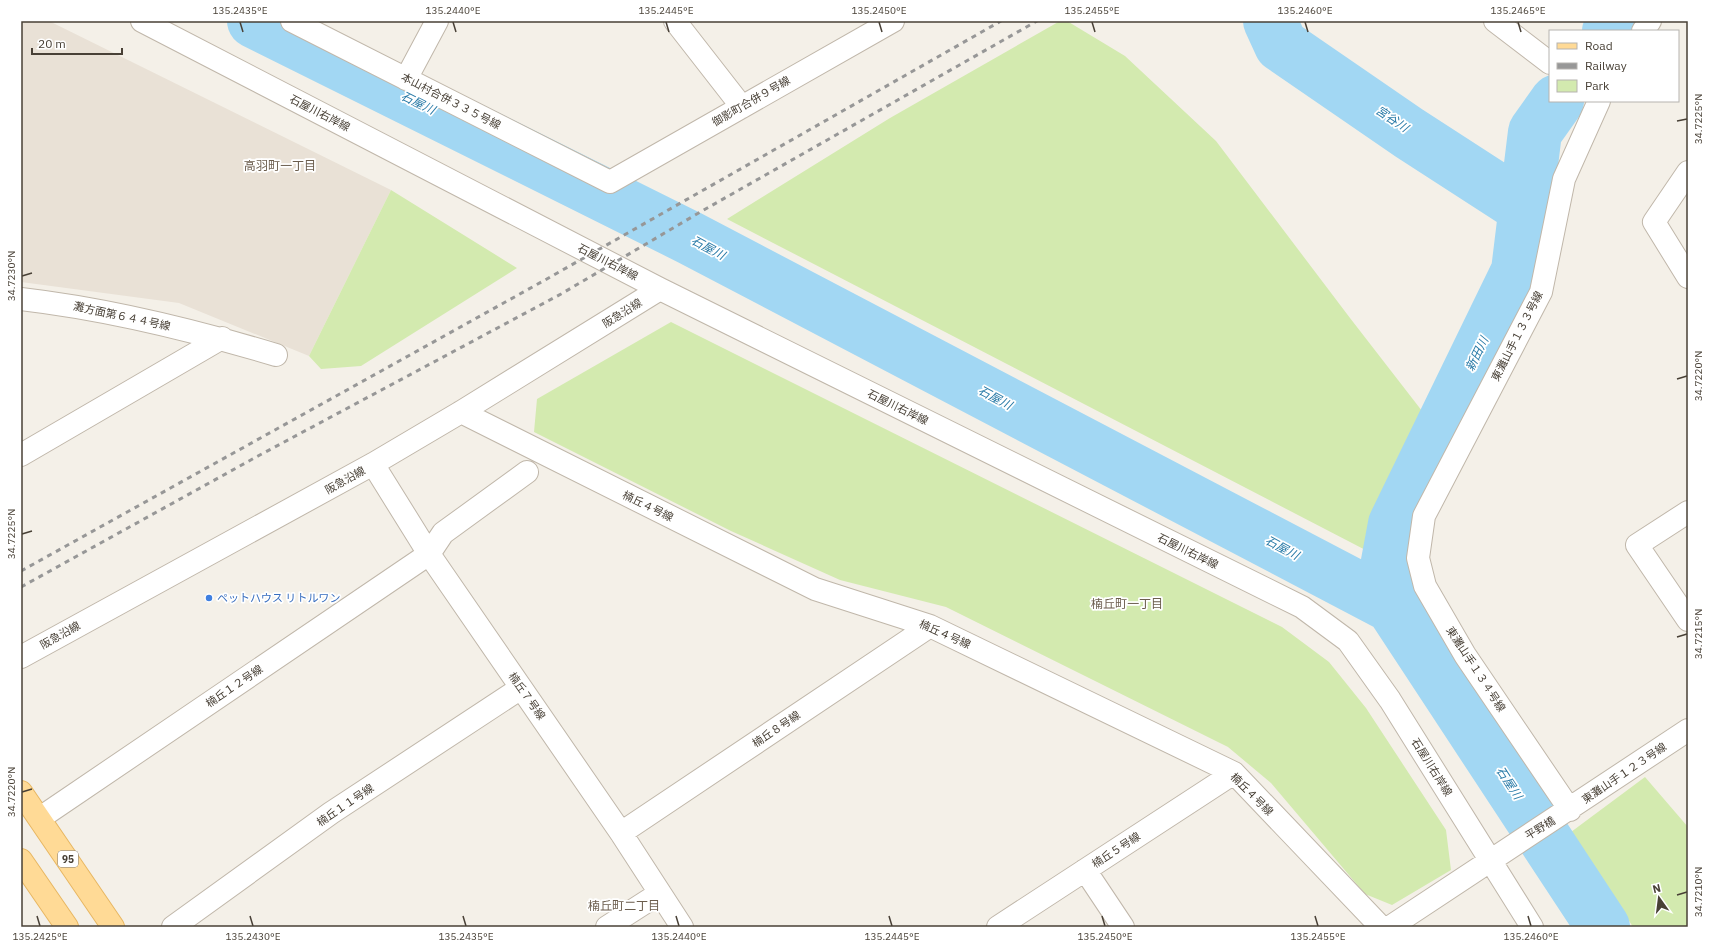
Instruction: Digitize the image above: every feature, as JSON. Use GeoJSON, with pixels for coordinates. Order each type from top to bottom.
{"type":"FeatureCollection","features":[{"type":"Feature","properties":{"kind":"main road","name":"95"},"geometry":{"type":"LineString","coordinates":[[21,792],[113,927]]}},
{"type":"Feature","properties":{"kind":"main road"},"geometry":{"type":"LineString","coordinates":[[21,860],[67,927]]}},
{"type":"Feature","properties":{"kind":"street","name":"石屋川右岸線"},"geometry":{"type":"LineString","coordinates":[[142,21],[660,289],[1302,607],[1348,641],[1390,700],[1532,927]]}},
{"type":"Feature","properties":{"kind":"street","name":"本山村合併３３５号線"},"geometry":{"type":"LineString","coordinates":[[292,21],[610,182]]}},
{"type":"Feature","properties":{"kind":"street"},"geometry":{"type":"LineString","coordinates":[[406,79],[437,21]]}},
{"type":"Feature","properties":{"kind":"street"},"geometry":{"type":"LineString","coordinates":[[675,21],[742,106]]}},
{"type":"Feature","properties":{"kind":"street","name":"御影町合併９号線"},"geometry":{"type":"LineString","coordinates":[[610,182],[893,21]]}},
{"type":"Feature","properties":{"kind":"street"},"geometry":{"type":"LineString","coordinates":[[1495,21],[1549,62]]}},
{"type":"Feature","properties":{"kind":"street"},"geometry":{"type":"LineString","coordinates":[[1644,30],[1650,21]]}},
{"type":"Feature","properties":{"kind":"street","name":"東灘山手１３３号線"},"geometry":{"type":"LineString","coordinates":[[1424,516],[1541,292],[1564,179],[1599,102]]}},
{"type":"Feature","properties":{"kind":"street"},"geometry":{"type":"LineString","coordinates":[[1688,172],[1654,222],[1688,277]]}},
{"type":"Feature","properties":{"kind":"street","name":"阪急沿線"},"geometry":{"type":"LineString","coordinates":[[21,657],[373,464],[461,412],[660,289]]}},
{"type":"Feature","properties":{"kind":"street","name":"灘方面第６４４号線"},"geometry":{"type":"LineString","coordinates":[[21,299],[71,305],[222,338],[276,355]]}},
{"type":"Feature","properties":{"kind":"street"},"geometry":{"type":"LineString","coordinates":[[21,455],[222,338]]}},
{"type":"Feature","properties":{"kind":"street","name":"楠丘４号線"},"geometry":{"type":"LineString","coordinates":[[461,412],[815,589],[930,626],[1234,773],[1381,927]]}},
{"type":"Feature","properties":{"kind":"street","name":"楠丘７号線"},"geometry":{"type":"LineString","coordinates":[[373,464],[429,554],[621,833],[682,927]]}},
{"type":"Feature","properties":{"kind":"street"},"geometry":{"type":"LineString","coordinates":[[429,554],[443,533],[527,472]]}},
{"type":"Feature","properties":{"kind":"street"},"geometry":{"type":"LineString","coordinates":[[1688,512],[1637,545],[1688,620]]}},
{"type":"Feature","properties":{"kind":"street","name":"東灘山手１３４号線"},"geometry":{"type":"LineString","coordinates":[[1424,516],[1418,558],[1425,586],[1465,655],[1565,813]]}},
{"type":"Feature","properties":{"kind":"street","name":"楠丘１２号線"},"geometry":{"type":"LineString","coordinates":[[40,818],[429,554]]}},
{"type":"Feature","properties":{"kind":"street","name":"楠丘８号線"},"geometry":{"type":"LineString","coordinates":[[621,833],[930,626]]}},
{"type":"Feature","properties":{"kind":"street","name":"楠丘１１号線"},"geometry":{"type":"LineString","coordinates":[[173,927],[332,813],[521,688]]}},
{"type":"Feature","properties":{"kind":"street","name":"東灘山手１２３号線"},"geometry":{"type":"LineString","coordinates":[[1565,813],[1688,730]]}},
{"type":"Feature","properties":{"kind":"street","name":"楠丘５号線"},"geometry":{"type":"LineString","coordinates":[[998,927],[1234,773]]}},
{"type":"Feature","properties":{"kind":"street","name":"平野橋"},"geometry":{"type":"LineString","coordinates":[[1390,927],[1521,840],[1565,813]]}},
{"type":"Feature","properties":{"kind":"street"},"geometry":{"type":"LineString","coordinates":[[1085,870],[1123,927]]}},
{"type":"Feature","properties":{"kind":"street"},"geometry":{"type":"LineString","coordinates":[[607,927],[660,893]]}},
{"type":"Feature","properties":{"kind":"shaded area"},"geometry":{"type":"Polygon","coordinates":[[[21,21],[49,21],[391,190],[309,356],[179,303],[21,282],[21,21]]]}},
{"type":"Feature","properties":{"kind":"green space"},"geometry":{"type":"Polygon","coordinates":[[[1060,21],[1067,21],[1125,56],[1216,141],[1429,420],[1387,517],[1377,556],[727,219],[890,118],[1060,21]]]}},
{"type":"Feature","properties":{"kind":"green space"},"geometry":{"type":"Polygon","coordinates":[[[391,190],[517,268],[361,366],[321,369],[309,356],[391,190]]]}},
{"type":"Feature","properties":{"kind":"green space"},"geometry":{"type":"Polygon","coordinates":[[[671,322],[1282,627],[1329,662],[1366,708],[1446,830],[1451,870],[1392,905],[1365,894],[1271,783],[1228,747],[946,607],[840,580],[731,531],[534,432],[537,399],[671,322]]]}},
{"type":"Feature","properties":{"kind":"green space"},"geometry":{"type":"Polygon","coordinates":[[[1645,777],[1688,827],[1688,927],[1633,927],[1571,832],[1645,777]]]}},
{"type":"Feature","properties":{"kind":"waterway","name":"石屋川"},"geometry":{"type":"LineString","coordinates":[[254,21],[690,238],[1392,606],[1603,927]]}},
{"type":"Feature","properties":{"kind":"waterway","name":"宮谷川"},"geometry":{"type":"LineString","coordinates":[[1270,21],[1281,45],[1409,133],[1525,208]]}},
{"type":"Feature","properties":{"kind":"waterway","name":"新田川"},"geometry":{"type":"LineString","coordinates":[[1610,30],[1616,21]]}},
{"type":"Feature","properties":{"kind":"waterway","name":"新田川"},"geometry":{"type":"LineString","coordinates":[[1392,606],[1387,567],[1395,524],[1518,271],[1535,132],[1556,102]]}},
{"type":"Feature","properties":{"kind":"railway"},"geometry":{"type":"LineString","coordinates":[[21,571],[545,280],[1001,21]]}},
{"type":"Feature","properties":{"kind":"railway"},"geometry":{"type":"LineString","coordinates":[[21,587],[258,456],[561,294],[702,211],[1037,21]]}},
{"type":"Feature","properties":{"kind":"place","name":"ペットハウス リトルワン"},"geometry":{"type":"Point","coordinates":[209,598]}},
{"type":"Feature","properties":{"kind":"district","name":"高羽町一丁目"},"geometry":{"type":"Point","coordinates":[280,166]}},
{"type":"Feature","properties":{"kind":"district","name":"楠丘町一丁目"},"geometry":{"type":"Point","coordinates":[1127,604]}},
{"type":"Feature","properties":{"kind":"district","name":"楠丘町二丁目"},"geometry":{"type":"Point","coordinates":[624,906]}}]}
